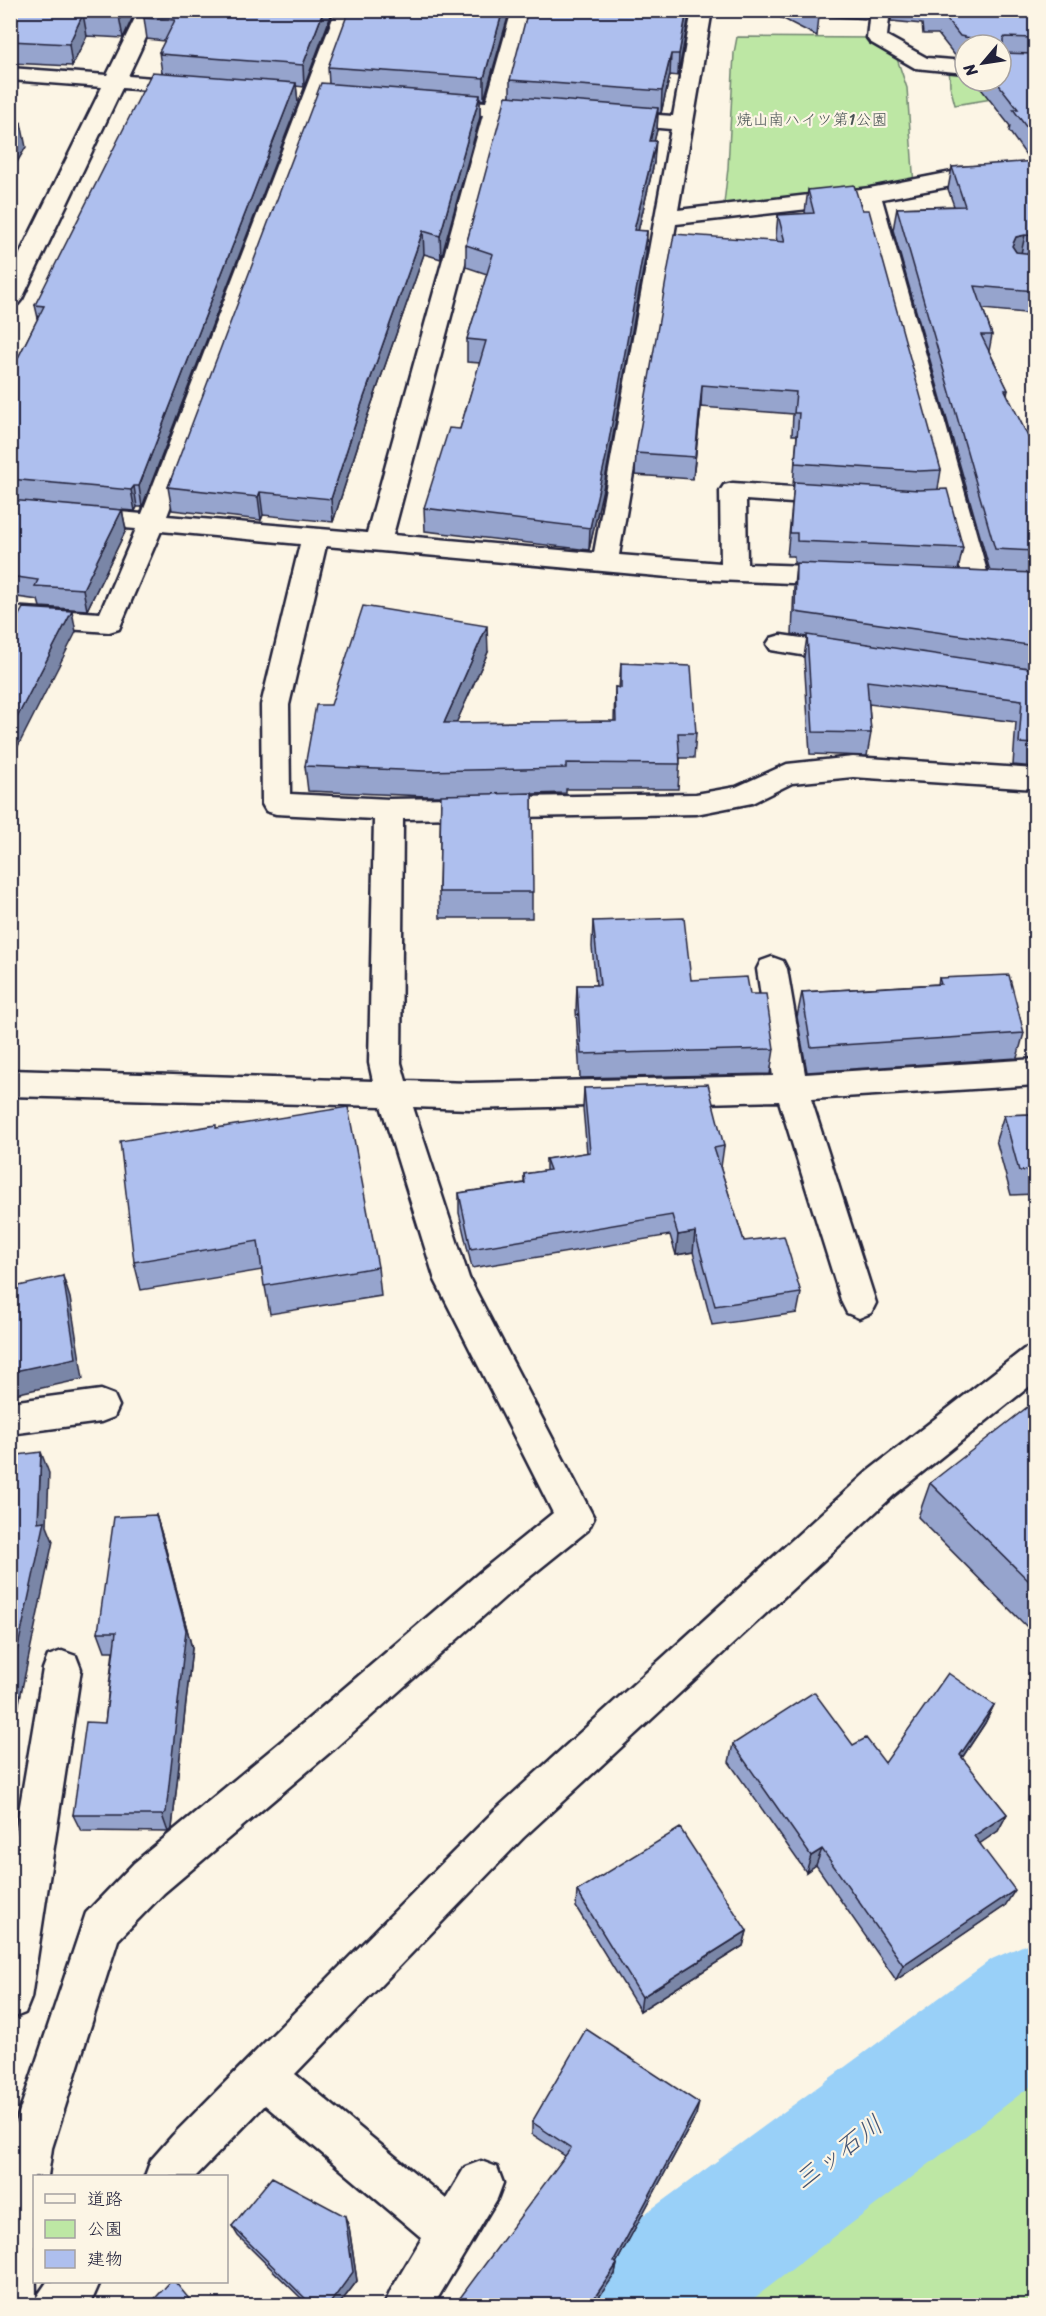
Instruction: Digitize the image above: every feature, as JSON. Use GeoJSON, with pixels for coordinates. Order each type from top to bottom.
{"type":"FeatureCollection","features":[{"type":"Feature","properties":{"kind":"street"},"geometry":{"type":"LineString","coordinates":[[10,299],[149,10]]}},
{"type":"Feature","properties":{"kind":"street"},"geometry":{"type":"LineString","coordinates":[[10,616],[109,623],[325,97],[346,10]]}},
{"type":"Feature","properties":{"kind":"street"},"geometry":{"type":"LineString","coordinates":[[378,542],[522,10]]}},
{"type":"Feature","properties":{"kind":"street"},"geometry":{"type":"LineString","coordinates":[[605,563],[702,10]]}},
{"type":"Feature","properties":{"kind":"street"},"geometry":{"type":"LineString","coordinates":[[880,10],[877,38],[922,64],[953,66]]}},
{"type":"Feature","properties":{"kind":"street"},"geometry":{"type":"LineString","coordinates":[[10,74],[209,88]]}},
{"type":"Feature","properties":{"kind":"street"},"geometry":{"type":"LineString","coordinates":[[290,94],[325,97]]}},
{"type":"Feature","properties":{"kind":"street"},"geometry":{"type":"LineString","coordinates":[[416,104],[566,114]]}},
{"type":"Feature","properties":{"kind":"street"},"geometry":{"type":"LineString","coordinates":[[589,116],[682,123]]}},
{"type":"Feature","properties":{"kind":"street"},"geometry":{"type":"LineString","coordinates":[[667,218],[870,195],[957,178],[1035,174]]}},
{"type":"Feature","properties":{"kind":"street"},"geometry":{"type":"LineString","coordinates":[[870,195],[946,502],[977,582]]}},
{"type":"Feature","properties":{"kind":"street"},"geometry":{"type":"LineString","coordinates":[[734,572],[733,491],[858,500]]}},
{"type":"Feature","properties":{"kind":"street"},"geometry":{"type":"LineString","coordinates":[[10,510],[690,570],[863,577]]}},
{"type":"Feature","properties":{"kind":"street"},"geometry":{"type":"LineString","coordinates":[[315,537],[275,705],[276,804],[389,809],[696,804],[742,796],[787,774],[853,767],[1035,779]]}},
{"type":"Feature","properties":{"kind":"street"},"geometry":{"type":"LineString","coordinates":[[781,644],[873,657]]}},
{"type":"Feature","properties":{"kind":"street"},"geometry":{"type":"LineString","coordinates":[[14,2306],[12,2273],[30,2148],[101,1928],[149,1878],[321,1734],[493,1584],[575,1518],[452,1280],[385,1064],[389,809]]}},
{"type":"Feature","properties":{"kind":"street"},"geometry":{"type":"LineString","coordinates":[[772,969],[790,1088],[859,1303]]}},
{"type":"Feature","properties":{"kind":"street"},"geometry":{"type":"LineString","coordinates":[[10,1083],[470,1096],[790,1088],[1035,1072]]}},
{"type":"Feature","properties":{"kind":"street"},"geometry":{"type":"LineString","coordinates":[[168,2175],[518,1816],[881,1483],[1035,1360]]}},
{"type":"Feature","properties":{"kind":"street"},"geometry":{"type":"LineString","coordinates":[[10,1418],[101,1406]]}},
{"type":"Feature","properties":{"kind":"street"},"geometry":{"type":"LineString","coordinates":[[10,1998],[62,1670]]}},
{"type":"Feature","properties":{"kind":"street"},"geometry":{"type":"LineString","coordinates":[[264,2076],[451,2233]]}},
{"type":"Feature","properties":{"kind":"street"},"geometry":{"type":"LineString","coordinates":[[407,2306],[481,2182]]}},
{"type":"Feature","properties":{"kind":"street"},"geometry":{"type":"LineString","coordinates":[[56,2306],[76,2283]]}},
{"type":"Feature","properties":{"kind":"green space","name":"焼山南ハイツ第1公園"},"geometry":{"type":"Polygon","coordinates":[[[737,37],[877,38],[893,47],[907,88],[914,186],[723,213],[737,37]]]}},
{"type":"Feature","properties":{"kind":"green space"},"geometry":{"type":"Polygon","coordinates":[[[949,66],[953,66],[953,93],[1013,93],[1013,85],[1035,92],[955,105],[950,86],[949,66]]]}},
{"type":"Feature","properties":{"kind":"green space"},"geometry":{"type":"Polygon","coordinates":[[[1035,2032],[1035,2305],[685,2305],[702,2276],[909,2129],[1035,2032]]]}},
{"type":"Feature","properties":{"kind":"building"},"geometry":{"type":"Polygon","coordinates":[[[10,10],[122,10],[119,16],[83,14],[69,44],[10,41],[10,10]]]}},
{"type":"Feature","properties":{"kind":"building"},"geometry":{"type":"Polygon","coordinates":[[[148,10],[324,10],[303,65],[160,54],[175,20],[144,18],[148,10]]]}},
{"type":"Feature","properties":{"kind":"building"},"geometry":{"type":"Polygon","coordinates":[[[349,10],[503,10],[484,78],[328,67],[349,10]]]}},
{"type":"Feature","properties":{"kind":"building"},"geometry":{"type":"Polygon","coordinates":[[[528,10],[687,10],[679,54],[671,54],[662,91],[510,80],[528,10]]]}},
{"type":"Feature","properties":{"kind":"building"},"geometry":{"type":"Polygon","coordinates":[[[926,10],[1035,10],[1035,38],[1013,37],[1013,33],[958,33],[941,12],[927,12],[926,10]]]}},
{"type":"Feature","properties":{"kind":"building"},"geometry":{"type":"Polygon","coordinates":[[[1013,53],[1035,54],[1035,139],[1013,109],[1018,109],[1005,93],[1013,93],[1013,53]]]}},
{"type":"Feature","properties":{"kind":"building"},"geometry":{"type":"Polygon","coordinates":[[[152,72],[296,83],[139,486],[134,486],[131,490],[10,479],[10,374],[44,306],[35,305],[152,72]]]}},
{"type":"Feature","properties":{"kind":"building"},"geometry":{"type":"Polygon","coordinates":[[[321,83],[480,95],[440,236],[423,231],[363,400],[331,499],[260,492],[258,497],[168,487],[321,83]]]}},
{"type":"Feature","properties":{"kind":"building"},"geometry":{"type":"Polygon","coordinates":[[[506,96],[658,108],[650,141],[656,141],[634,230],[647,231],[606,457],[590,528],[424,508],[449,428],[460,429],[486,341],[467,339],[493,254],[466,245],[506,96]]]}},
{"type":"Feature","properties":{"kind":"building"},"geometry":{"type":"Polygon","coordinates":[[[10,122],[21,123],[10,141],[10,122]]]}},
{"type":"Feature","properties":{"kind":"building"},"geometry":{"type":"Polygon","coordinates":[[[1035,161],[1035,236],[1016,237],[1012,246],[1016,252],[1035,254],[1035,291],[975,286],[992,335],[981,335],[1035,451],[1035,551],[995,549],[897,208],[965,206],[952,167],[1035,161]]]}},
{"type":"Feature","properties":{"kind":"building"},"geometry":{"type":"Polygon","coordinates":[[[854,185],[862,210],[869,210],[941,470],[919,471],[795,463],[799,413],[794,413],[796,392],[702,385],[695,457],[636,453],[674,234],[785,242],[778,215],[814,213],[808,190],[854,185]]]}},
{"type":"Feature","properties":{"kind":"building"},"geometry":{"type":"Polygon","coordinates":[[[794,482],[919,490],[947,489],[963,548],[797,541],[797,533],[790,533],[794,482]]]}},
{"type":"Feature","properties":{"kind":"building"},"geometry":{"type":"Polygon","coordinates":[[[10,500],[122,510],[83,589],[35,586],[38,580],[10,576],[10,500]]]}},
{"type":"Feature","properties":{"kind":"building"},"geometry":{"type":"Polygon","coordinates":[[[796,563],[1035,573],[1035,646],[795,612],[796,563]]]}},
{"type":"Feature","properties":{"kind":"building"},"geometry":{"type":"Polygon","coordinates":[[[363,606],[487,626],[444,723],[616,721],[615,687],[621,688],[621,663],[691,666],[696,733],[678,733],[680,764],[566,763],[566,768],[425,771],[305,766],[316,705],[331,705],[363,606]]]}},
{"type":"Feature","properties":{"kind":"building"},"geometry":{"type":"Polygon","coordinates":[[[23,608],[72,611],[10,731],[10,631],[23,608]]]}},
{"type":"Feature","properties":{"kind":"building"},"geometry":{"type":"Polygon","coordinates":[[[807,635],[1035,669],[1035,744],[1019,743],[1022,700],[867,681],[871,733],[813,732],[807,635]]]}},
{"type":"Feature","properties":{"kind":"building"},"geometry":{"type":"Polygon","coordinates":[[[532,793],[533,892],[439,892],[441,795],[532,793]]]}},
{"type":"Feature","properties":{"kind":"building"},"geometry":{"type":"Polygon","coordinates":[[[684,918],[691,980],[747,977],[750,994],[766,994],[774,1049],[581,1054],[577,985],[600,985],[593,921],[684,918]]]}},
{"type":"Feature","properties":{"kind":"building"},"geometry":{"type":"Polygon","coordinates":[[[1009,975],[1024,1033],[811,1047],[802,992],[941,984],[939,978],[1009,975]]]}},
{"type":"Feature","properties":{"kind":"building"},"geometry":{"type":"Polygon","coordinates":[[[708,1084],[724,1146],[714,1148],[744,1241],[784,1236],[801,1293],[715,1306],[695,1232],[678,1235],[672,1215],[471,1249],[459,1193],[525,1183],[524,1174],[550,1170],[546,1159],[590,1152],[584,1088],[708,1084]]]}},
{"type":"Feature","properties":{"kind":"building"},"geometry":{"type":"Polygon","coordinates":[[[348,1107],[378,1267],[264,1286],[258,1241],[134,1262],[120,1141],[348,1107]]]}},
{"type":"Feature","properties":{"kind":"building"},"geometry":{"type":"Polygon","coordinates":[[[1035,1114],[1035,1170],[1019,1171],[1004,1115],[1035,1114]]]}},
{"type":"Feature","properties":{"kind":"building"},"geometry":{"type":"Polygon","coordinates":[[[63,1276],[76,1358],[10,1372],[10,1288],[63,1276]]]}},
{"type":"Feature","properties":{"kind":"building"},"geometry":{"type":"Polygon","coordinates":[[[1030,1405],[1035,1410],[1035,1587],[930,1483],[1030,1405]]]}},
{"type":"Feature","properties":{"kind":"building"},"geometry":{"type":"Polygon","coordinates":[[[41,1452],[38,1522],[45,1521],[10,1684],[10,1456],[41,1452]]]}},
{"type":"Feature","properties":{"kind":"building"},"geometry":{"type":"Polygon","coordinates":[[[156,1515],[186,1630],[166,1812],[162,1815],[73,1815],[86,1722],[105,1723],[116,1632],[98,1632],[114,1517],[156,1515]]]}},
{"type":"Feature","properties":{"kind":"building"},"geometry":{"type":"Polygon","coordinates":[[[948,1673],[994,1705],[960,1755],[1007,1814],[974,1836],[1015,1890],[903,1965],[822,1849],[811,1856],[733,1744],[814,1692],[853,1745],[866,1738],[885,1763],[948,1673]]]}},
{"type":"Feature","properties":{"kind":"building"},"geometry":{"type":"Polygon","coordinates":[[[680,1828],[747,1931],[642,1997],[577,1891],[680,1828]]]}},
{"type":"Feature","properties":{"kind":"building"},"geometry":{"type":"Polygon","coordinates":[[[586,2029],[699,2103],[614,2261],[617,2264],[589,2306],[454,2306],[571,2148],[532,2122],[586,2029]]]}},
{"type":"Feature","properties":{"kind":"building"},"geometry":{"type":"Polygon","coordinates":[[[272,2177],[345,2216],[353,2272],[328,2306],[313,2306],[232,2226],[272,2177]]]}},
{"type":"Feature","properties":{"kind":"building"},"geometry":{"type":"Polygon","coordinates":[[[169,2283],[176,2283],[195,2306],[148,2306],[169,2283]]]}},
{"type":"Feature","properties":{"kind":"waterway","name":"三ッ石川"},"geometry":{"type":"LineString","coordinates":[[644,2306],[649,2294],[1036,2003]]}}]}
